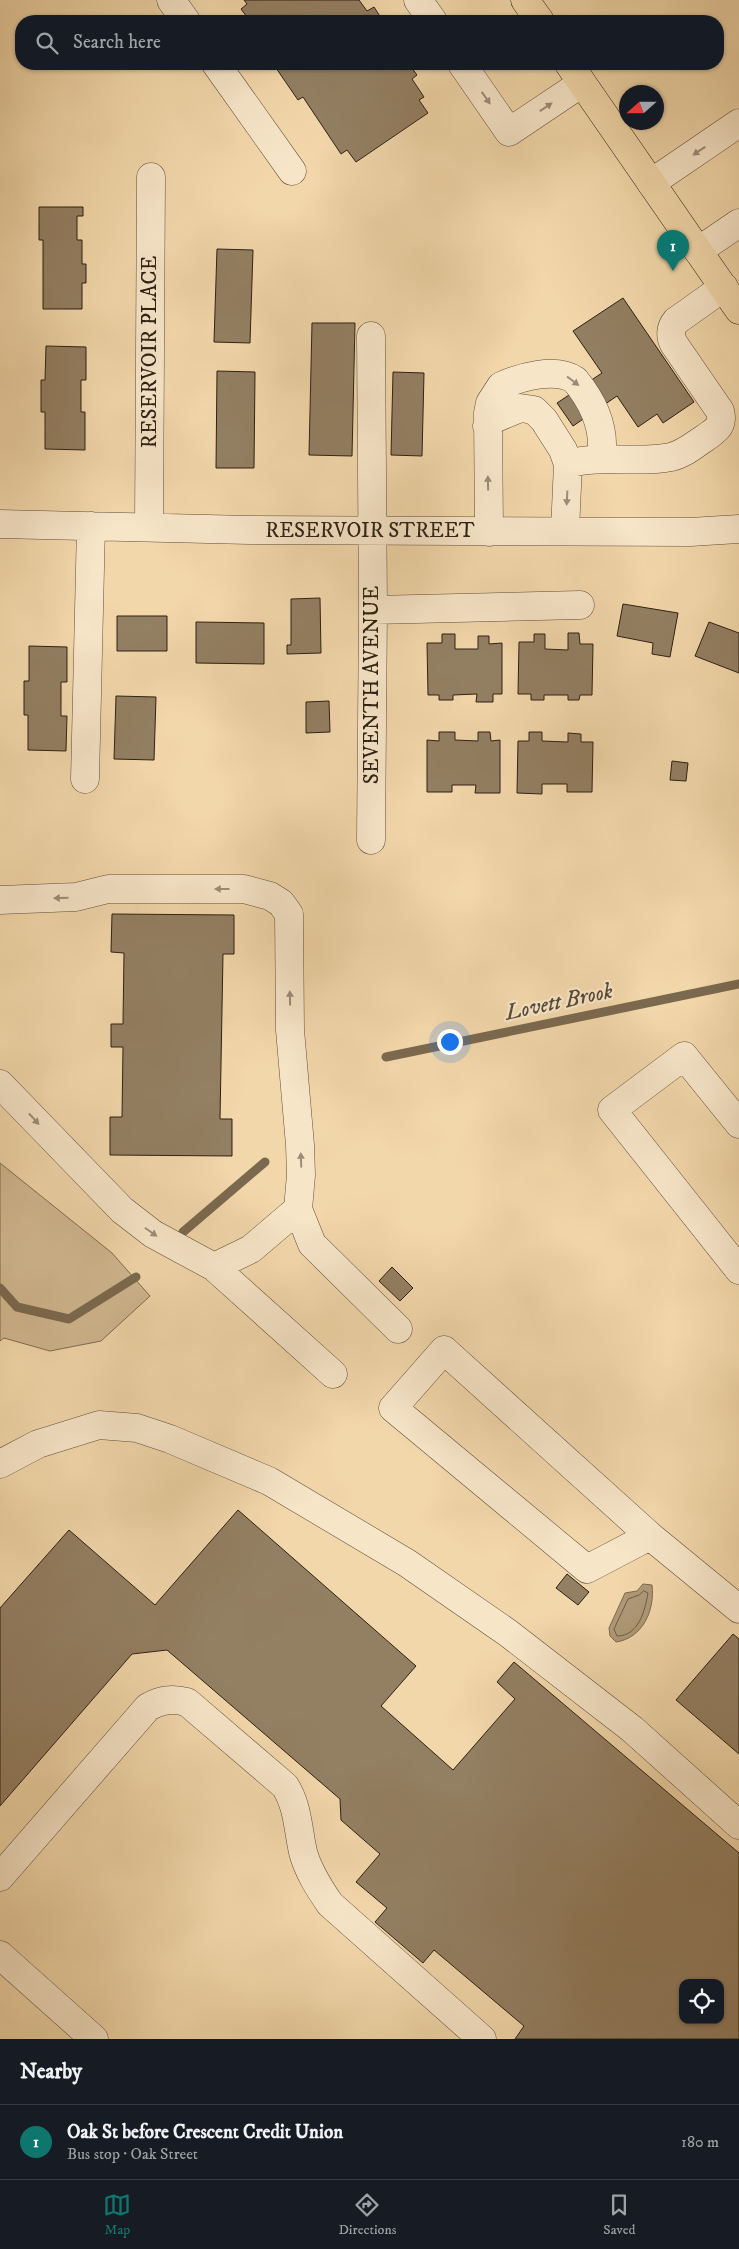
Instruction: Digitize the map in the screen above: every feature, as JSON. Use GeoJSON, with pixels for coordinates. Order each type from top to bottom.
{"type":"FeatureCollection","features":[{"type":"Feature","properties":{"kind":"main road"},"geometry":{"type":"LineString","coordinates":[[525,0],[536,15]]}},
{"type":"Feature","properties":{"kind":"main road"},"geometry":{"type":"LineString","coordinates":[[576,73],[739,310]]}},
{"type":"Feature","properties":{"kind":"street"},"geometry":{"type":"LineString","coordinates":[[171,0],[182,15]]}},
{"type":"Feature","properties":{"kind":"street"},"geometry":{"type":"LineString","coordinates":[[418,0],[429,15]]}},
{"type":"Feature","properties":{"kind":"street"},"geometry":{"type":"LineString","coordinates":[[220,70],[292,171]]}},
{"type":"Feature","properties":{"kind":"street"},"geometry":{"type":"LineString","coordinates":[[466,70],[509,132],[576,73]]}},
{"type":"Feature","properties":{"kind":"street"},"geometry":{"type":"LineString","coordinates":[[651,184],[739,124]]}},
{"type":"Feature","properties":{"kind":"street","name":"RESERVOIR PLACE"},"geometry":{"type":"LineString","coordinates":[[149,527],[151,177]]}},
{"type":"Feature","properties":{"kind":"street"},"geometry":{"type":"LineString","coordinates":[[698,251],[739,223]]}},
{"type":"Feature","properties":{"kind":"street"},"geometry":{"type":"LineString","coordinates":[[568,464],[584,459],[671,456],[685,451],[719,428],[722,421],[720,412],[674,344],[671,335],[673,324],[676,321],[724,287]]}},
{"type":"Feature","properties":{"kind":"street","name":"SEVENTH AVENUE"},"geometry":{"type":"LineString","coordinates":[[371,336],[373,610],[371,840]]}},
{"type":"Feature","properties":{"kind":"street"},"geometry":{"type":"LineString","coordinates":[[489,532],[487,426],[490,403],[501,386],[535,376],[556,375],[571,377],[579,385],[596,413],[602,432],[601,459]]}},
{"type":"Feature","properties":{"kind":"street"},"geometry":{"type":"LineString","coordinates":[[487,426],[496,418],[520,408],[534,410],[540,414],[557,439],[568,464],[565,531]]}},
{"type":"Feature","properties":{"kind":"street","name":"RESERVOIR STREET"},"geometry":{"type":"LineString","coordinates":[[0,524],[489,532],[705,531],[739,529]]}},
{"type":"Feature","properties":{"kind":"street"},"geometry":{"type":"LineString","coordinates":[[85,779],[91,526]]}},
{"type":"Feature","properties":{"kind":"street"},"geometry":{"type":"LineString","coordinates":[[373,610],[580,605]]}},
{"type":"Feature","properties":{"kind":"street"},"geometry":{"type":"LineString","coordinates":[[0,900],[76,897],[108,888],[244,889],[270,896],[281,903],[289,914],[290,1030],[301,1175],[298,1209],[312,1244],[398,1329]]}},
{"type":"Feature","properties":{"kind":"street"},"geometry":{"type":"LineString","coordinates":[[739,1124],[684,1056],[612,1110],[739,1270]]}},
{"type":"Feature","properties":{"kind":"street"},"geometry":{"type":"LineString","coordinates":[[0,1084],[122,1210],[153,1234],[214,1267],[333,1374]]}},
{"type":"Feature","properties":{"kind":"street"},"geometry":{"type":"LineString","coordinates":[[214,1267],[251,1249],[298,1209]]}},
{"type":"Feature","properties":{"kind":"street"},"geometry":{"type":"LineString","coordinates":[[650,1536],[587,1569],[393,1408],[444,1350],[650,1536],[739,1609]]}},
{"type":"Feature","properties":{"kind":"street"},"geometry":{"type":"LineString","coordinates":[[0,1464],[38,1444],[99,1426],[137,1428],[170,1439],[269,1481],[407,1563],[508,1633],[632,1729],[739,1825]]}},
{"type":"Feature","properties":{"kind":"street"},"geometry":{"type":"LineString","coordinates":[[0,1877],[148,1708],[158,1702],[169,1700],[187,1702],[285,1786],[294,1804],[304,1855],[313,1877],[330,1904],[482,2039]]}},
{"type":"Feature","properties":{"kind":"street"},"geometry":{"type":"LineString","coordinates":[[0,1955],[94,2039]]}},
{"type":"Feature","properties":{"kind":"shaded area"},"geometry":{"type":"Polygon","coordinates":[[[0,1163],[112,1253],[150,1296],[101,1341],[50,1351],[4,1338],[0,1341],[0,1163]]]}},
{"type":"Feature","properties":{"kind":"water"},"geometry":{"type":"Polygon","coordinates":[[[643,1584],[652,1585],[649,1613],[640,1629],[633,1635],[616,1642],[610,1636],[609,1628],[625,1593],[637,1591],[643,1584]]]}},
{"type":"Feature","properties":{"kind":"building"},"geometry":{"type":"Polygon","coordinates":[[[244,0],[359,0],[367,11],[374,7],[379,15],[246,15],[241,9],[247,4],[244,0]]]}},
{"type":"Feature","properties":{"kind":"building"},"geometry":{"type":"Polygon","coordinates":[[[277,70],[413,70],[417,75],[412,79],[424,97],[419,100],[428,113],[356,162],[347,150],[341,154],[303,97],[298,100],[277,70]]]}},
{"type":"Feature","properties":{"kind":"building"},"geometry":{"type":"Polygon","coordinates":[[[39,207],[83,207],[83,216],[77,216],[77,240],[82,240],[82,264],[86,264],[86,283],[82,283],[82,309],[43,309],[43,240],[39,240],[39,207]]]}},
{"type":"Feature","properties":{"kind":"building"},"geometry":{"type":"Polygon","coordinates":[[[217,249],[253,250],[250,343],[214,342],[217,249]]]}},
{"type":"Feature","properties":{"kind":"building"},"geometry":{"type":"Polygon","coordinates":[[[623,298],[694,402],[663,423],[657,414],[638,427],[617,396],[573,426],[557,403],[602,373],[573,331],[623,298]]]}},
{"type":"Feature","properties":{"kind":"building"},"geometry":{"type":"Polygon","coordinates":[[[312,323],[355,323],[352,456],[309,455],[312,323]]]}},
{"type":"Feature","properties":{"kind":"building"},"geometry":{"type":"Polygon","coordinates":[[[46,346],[86,347],[86,380],[81,380],[81,412],[85,412],[85,450],[45,449],[45,412],[41,412],[41,380],[45,380],[46,346]]]}},
{"type":"Feature","properties":{"kind":"building"},"geometry":{"type":"Polygon","coordinates":[[[217,371],[255,372],[254,468],[216,468],[217,371]]]}},
{"type":"Feature","properties":{"kind":"building"},"geometry":{"type":"Polygon","coordinates":[[[393,372],[424,373],[422,456],[391,455],[393,372]]]}},
{"type":"Feature","properties":{"kind":"building"},"geometry":{"type":"Polygon","coordinates":[[[320,598],[321,653],[287,654],[287,645],[291,645],[291,599],[320,598]]]}},
{"type":"Feature","properties":{"kind":"building"},"geometry":{"type":"Polygon","coordinates":[[[623,604],[678,613],[670,657],[652,654],[653,643],[617,636],[623,604]]]}},
{"type":"Feature","properties":{"kind":"building"},"geometry":{"type":"Polygon","coordinates":[[[117,616],[167,616],[167,651],[117,651],[117,616]]]}},
{"type":"Feature","properties":{"kind":"building"},"geometry":{"type":"Polygon","coordinates":[[[196,622],[264,623],[264,664],[196,663],[196,622]]]}},
{"type":"Feature","properties":{"kind":"building"},"geometry":{"type":"Polygon","coordinates":[[[709,622],[739,633],[739,673],[695,656],[709,622]]]}},
{"type":"Feature","properties":{"kind":"building"},"geometry":{"type":"Polygon","coordinates":[[[568,633],[579,633],[580,644],[593,644],[592,695],[580,695],[579,700],[568,700],[568,695],[544,695],[544,700],[531,700],[531,694],[518,694],[519,642],[534,642],[534,634],[545,634],[545,649],[568,650],[568,633]]]}},
{"type":"Feature","properties":{"kind":"building"},"geometry":{"type":"Polygon","coordinates":[[[442,634],[455,634],[455,649],[478,649],[478,636],[489,636],[489,644],[502,643],[502,694],[493,694],[493,702],[476,702],[477,694],[453,695],[453,700],[439,700],[439,695],[428,695],[427,643],[442,643],[442,634]]]}},
{"type":"Feature","properties":{"kind":"building"},"geometry":{"type":"Polygon","coordinates":[[[29,646],[67,647],[67,682],[61,682],[61,716],[67,716],[66,751],[28,750],[28,715],[24,715],[24,681],[29,681],[29,646]]]}},
{"type":"Feature","properties":{"kind":"building"},"geometry":{"type":"Polygon","coordinates":[[[116,696],[156,697],[154,760],[114,759],[116,696]]]}},
{"type":"Feature","properties":{"kind":"building"},"geometry":{"type":"Polygon","coordinates":[[[329,701],[330,732],[306,733],[306,702],[329,701]]]}},
{"type":"Feature","properties":{"kind":"building"},"geometry":{"type":"Polygon","coordinates":[[[439,732],[455,732],[455,740],[478,741],[478,732],[490,732],[491,741],[500,740],[500,793],[475,793],[476,785],[452,785],[452,792],[427,792],[427,740],[439,741],[439,732]]]}},
{"type":"Feature","properties":{"kind":"building"},"geometry":{"type":"Polygon","coordinates":[[[529,732],[542,732],[542,741],[568,742],[568,733],[581,734],[581,742],[593,742],[592,792],[567,792],[567,784],[542,784],[542,794],[517,793],[518,741],[529,741],[529,732]]]}},
{"type":"Feature","properties":{"kind":"building"},"geometry":{"type":"Polygon","coordinates":[[[672,761],[688,763],[686,781],[670,780],[672,761]]]}},
{"type":"Feature","properties":{"kind":"building"},"geometry":{"type":"Polygon","coordinates":[[[112,914],[234,915],[234,954],[223,954],[220,1119],[232,1119],[232,1156],[110,1155],[110,1117],[122,1117],[123,1047],[111,1047],[111,1024],[123,1024],[124,953],[111,952],[112,914]]]}},
{"type":"Feature","properties":{"kind":"building"},"geometry":{"type":"Polygon","coordinates":[[[392,1267],[413,1288],[400,1301],[379,1281],[392,1267]]]}},
{"type":"Feature","properties":{"kind":"building"},"geometry":{"type":"Polygon","coordinates":[[[238,1510],[416,1666],[381,1706],[453,1770],[515,1699],[497,1682],[514,1662],[739,1853],[739,2039],[515,2039],[524,2026],[434,1950],[423,1963],[375,1922],[387,1908],[356,1882],[380,1854],[341,1820],[340,1799],[167,1650],[132,1654],[0,1806],[0,1608],[69,1530],[155,1605],[238,1510]]]}},
{"type":"Feature","properties":{"kind":"building"},"geometry":{"type":"Polygon","coordinates":[[[567,1574],[589,1592],[578,1605],[556,1588],[567,1574]]]}},
{"type":"Feature","properties":{"kind":"building"},"geometry":{"type":"Polygon","coordinates":[[[733,1634],[739,1639],[739,1754],[676,1700],[733,1634]]]}},
{"type":"Feature","properties":{"kind":"waterway","name":"Lovett Brook"},"geometry":{"type":"LineString","coordinates":[[386,1057],[739,984]]}},
{"type":"Feature","properties":{"kind":"waterway","name":"Lovett Brook"},"geometry":{"type":"LineString","coordinates":[[183,1232],[265,1162]]}},
{"type":"Feature","properties":{"kind":"waterway","name":"Lovett Brook"},"geometry":{"type":"LineString","coordinates":[[0,1288],[17,1307],[69,1319],[136,1277]]}},
{"type":"Feature","properties":{"kind":"place","name":"Oak St before Crescent Credit Union"},"geometry":{"type":"Point","coordinates":[673,271]}}]}
